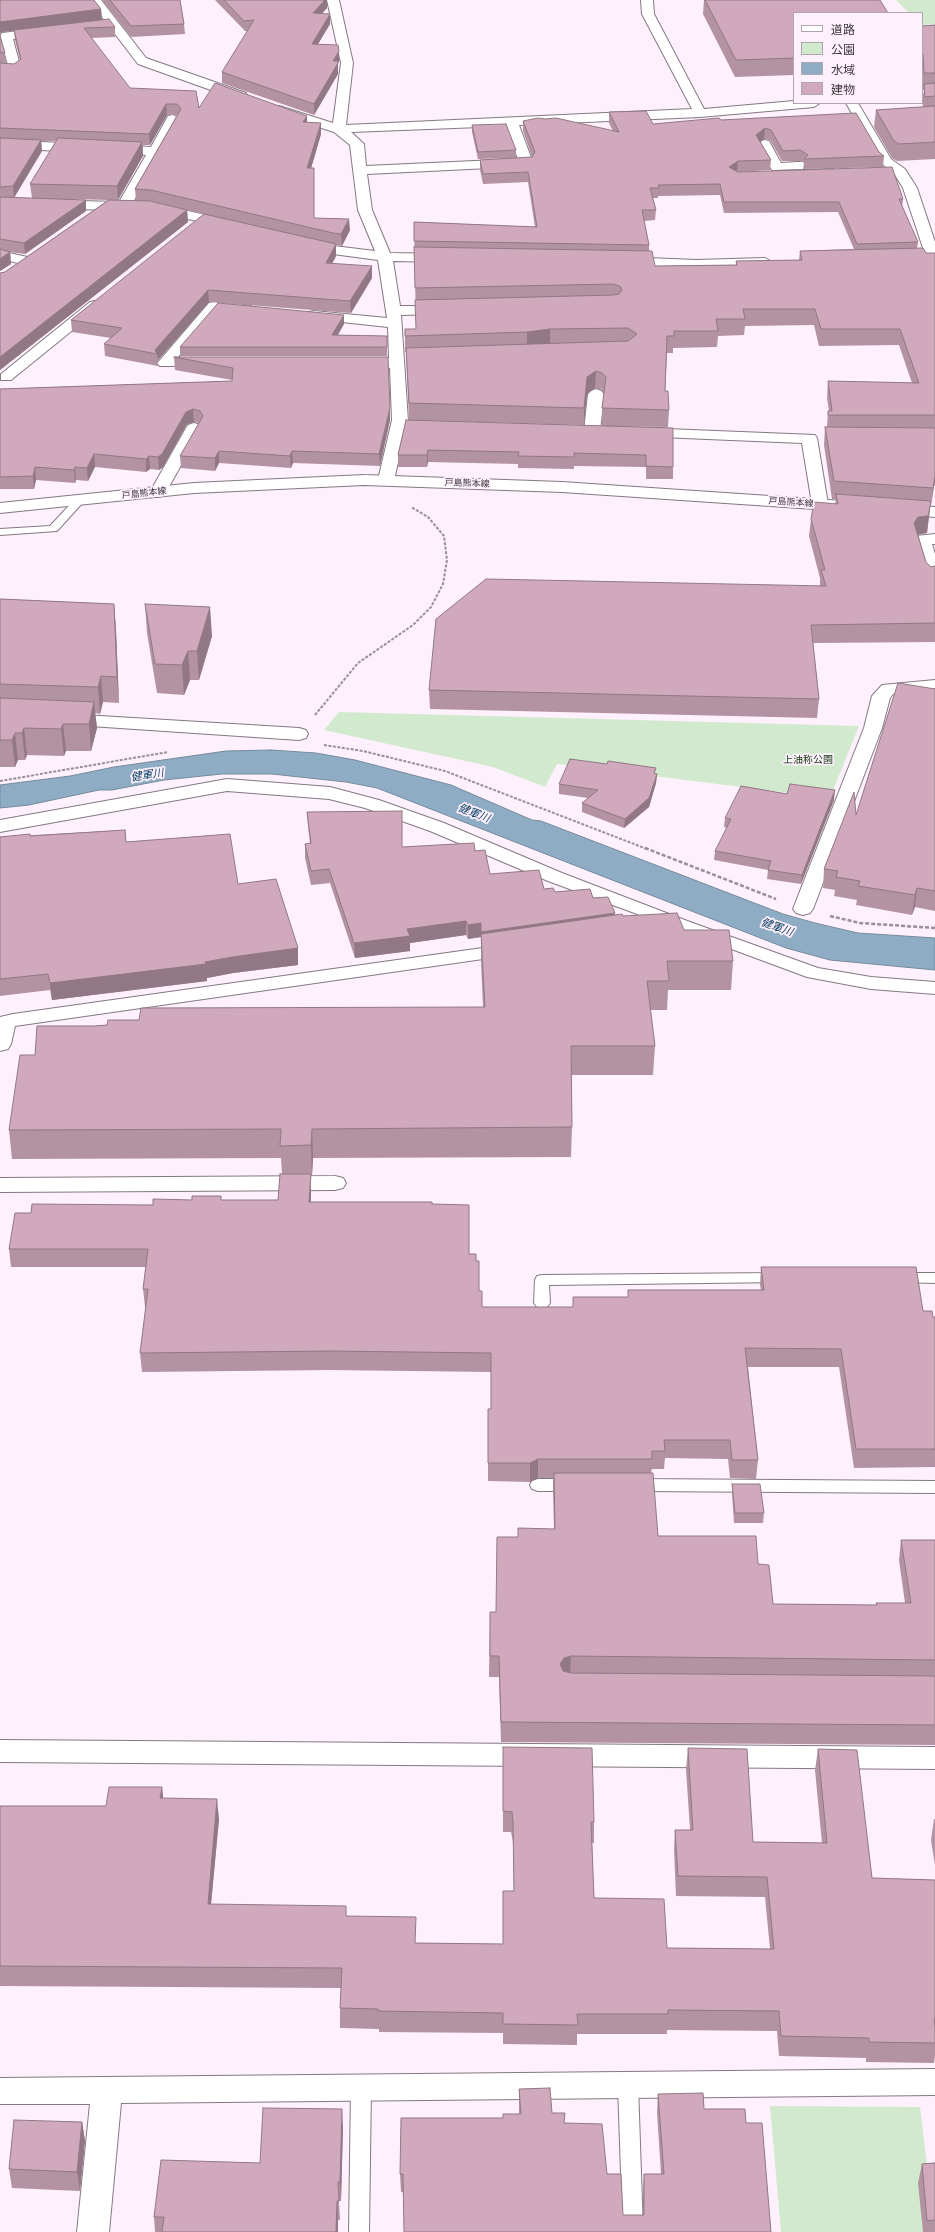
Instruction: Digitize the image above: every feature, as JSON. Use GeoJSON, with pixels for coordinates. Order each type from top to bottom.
{"type":"FeatureCollection","features":[{"type":"Feature","properties":{"kind":"street"},"geometry":{"type":"LineString","coordinates":[[94,0],[142,62],[253,101]]}},
{"type":"Feature","properties":{"kind":"street"},"geometry":{"type":"LineString","coordinates":[[334,0],[347,63],[339,129]]}},
{"type":"Feature","properties":{"kind":"street"},"geometry":{"type":"LineString","coordinates":[[647,0],[648,14],[700,113]]}},
{"type":"Feature","properties":{"kind":"street"},"geometry":{"type":"LineString","coordinates":[[98,26],[114,24]]}},
{"type":"Feature","properties":{"kind":"street"},"geometry":{"type":"LineString","coordinates":[[0,68],[15,68],[6,36],[60,30]]}},
{"type":"Feature","properties":{"kind":"street"},"geometry":{"type":"LineString","coordinates":[[268,106],[339,129],[700,113],[803,104]]}},
{"type":"Feature","properties":{"kind":"street"},"geometry":{"type":"LineString","coordinates":[[853,104],[886,161],[900,172],[910,188],[935,259],[918,258]]}},
{"type":"Feature","properties":{"kind":"street"},"geometry":{"type":"LineString","coordinates":[[123,207],[173,118]]}},
{"type":"Feature","properties":{"kind":"street"},"geometry":{"type":"LineString","coordinates":[[360,170],[526,163],[511,121]]}},
{"type":"Feature","properties":{"kind":"street"},"geometry":{"type":"LineString","coordinates":[[864,123],[879,122]]}},
{"type":"Feature","properties":{"kind":"street"},"geometry":{"type":"LineString","coordinates":[[339,129],[357,144],[365,210],[385,257],[402,360],[399,426],[386,480]]}},
{"type":"Feature","properties":{"kind":"street"},"geometry":{"type":"LineString","coordinates":[[0,144],[155,151]]}},
{"type":"Feature","properties":{"kind":"street"},"geometry":{"type":"LineString","coordinates":[[764,144],[777,167],[847,168],[768,176]]}},
{"type":"Feature","properties":{"kind":"street"},"geometry":{"type":"LineString","coordinates":[[47,159],[54,146]]}},
{"type":"Feature","properties":{"kind":"street"},"geometry":{"type":"LineString","coordinates":[[886,161],[874,167],[900,172]]}},
{"type":"Feature","properties":{"kind":"street"},"geometry":{"type":"LineString","coordinates":[[20,204],[27,191]]}},
{"type":"Feature","properties":{"kind":"street"},"geometry":{"type":"LineString","coordinates":[[0,203],[104,207],[151,207],[241,227]]}},
{"type":"Feature","properties":{"kind":"street"},"geometry":{"type":"LineString","coordinates":[[85,220],[104,207]]}},
{"type":"Feature","properties":{"kind":"street"},"geometry":{"type":"LineString","coordinates":[[191,228],[203,218]]}},
{"type":"Feature","properties":{"kind":"street"},"geometry":{"type":"LineString","coordinates":[[295,240],[333,250],[385,257],[455,258]]}},
{"type":"Feature","properties":{"kind":"street"},"geometry":{"type":"LineString","coordinates":[[11,273],[40,252]]}},
{"type":"Feature","properties":{"kind":"street"},"geometry":{"type":"LineString","coordinates":[[0,255],[27,261]]}},
{"type":"Feature","properties":{"kind":"street"},"geometry":{"type":"LineString","coordinates":[[611,261],[696,264],[776,262]]}},
{"type":"Feature","properties":{"kind":"street"},"geometry":{"type":"LineString","coordinates":[[6,376],[105,297]]}},
{"type":"Feature","properties":{"kind":"street"},"geometry":{"type":"LineString","coordinates":[[221,363],[165,364],[214,306],[261,311]]}},
{"type":"Feature","properties":{"kind":"street"},"geometry":{"type":"LineString","coordinates":[[300,314],[394,317],[464,310]]}},
{"type":"Feature","properties":{"kind":"street"},"geometry":{"type":"LineString","coordinates":[[341,363],[402,360]]}},
{"type":"Feature","properties":{"kind":"street"},"geometry":{"type":"LineString","coordinates":[[596,394],[600,431],[816,438],[820,504]]}},
{"type":"Feature","properties":{"kind":"street"},"geometry":{"type":"LineString","coordinates":[[399,426],[446,427]]}},
{"type":"Feature","properties":{"kind":"street"},"geometry":{"type":"LineString","coordinates":[[158,492],[194,428]]}},
{"type":"Feature","properties":{"kind":"street","name":"戸島熊本線"},"geometry":{"type":"LineString","coordinates":[[0,508],[81,499],[270,483],[386,480],[562,487],[858,506]]}},
{"type":"Feature","properties":{"kind":"street"},"geometry":{"type":"LineString","coordinates":[[881,508],[935,512]]}},
{"type":"Feature","properties":{"kind":"street"},"geometry":{"type":"LineString","coordinates":[[935,539],[922,540],[935,579]]}},
{"type":"Feature","properties":{"kind":"street"},"geometry":{"type":"LineString","coordinates":[[803,909],[873,728],[881,696],[888,689],[935,685]]}},
{"type":"Feature","properties":{"kind":"street"},"geometry":{"type":"LineString","coordinates":[[53,719],[299,734]]}},
{"type":"Feature","properties":{"kind":"street"},"geometry":{"type":"LineString","coordinates":[[0,826],[227,785],[330,793],[372,804],[437,827],[548,874],[683,926],[814,973],[871,984],[935,988]]}},
{"type":"Feature","properties":{"kind":"street"},"geometry":{"type":"LineString","coordinates":[[643,932],[683,926]]}},
{"type":"Feature","properties":{"kind":"street"},"geometry":{"type":"LineString","coordinates":[[0,1044],[5,1022],[13,1020],[532,947]]}},
{"type":"Feature","properties":{"kind":"street"},"geometry":{"type":"LineString","coordinates":[[0,1185],[335,1183]]}},
{"type":"Feature","properties":{"kind":"street"},"geometry":{"type":"LineString","coordinates":[[0,1752],[935,1758]]}},
{"type":"Feature","properties":{"kind":"street"},"geometry":{"type":"LineString","coordinates":[[0,2091],[935,2082]]}},
{"type":"Feature","properties":{"kind":"street"},"geometry":{"type":"LineString","coordinates":[[93,2232],[108,2091]]}},
{"type":"Feature","properties":{"kind":"lane"},"geometry":{"type":"LineString","coordinates":[[0,532],[54,529],[81,499]]}},
{"type":"Feature","properties":{"kind":"lane"},"geometry":{"type":"LineString","coordinates":[[542,1302],[542,1280],[794,1278]]}},
{"type":"Feature","properties":{"kind":"lane"},"geometry":{"type":"LineString","coordinates":[[888,1278],[935,1278]]}},
{"type":"Feature","properties":{"kind":"lane"},"geometry":{"type":"LineString","coordinates":[[538,1485],[586,1485]]}},
{"type":"Feature","properties":{"kind":"lane"},"geometry":{"type":"LineString","coordinates":[[618,1485],[935,1487]]}},
{"type":"Feature","properties":{"kind":"lane"},"geometry":{"type":"LineString","coordinates":[[628,2084],[633,2232]]}},
{"type":"Feature","properties":{"kind":"lane"},"geometry":{"type":"LineString","coordinates":[[359,2232],[361,2087]]}},
{"type":"Feature","properties":{"kind":"path"},"geometry":{"type":"LineString","coordinates":[[409,505],[428,516],[444,536],[447,560],[443,584],[431,607],[413,625],[358,663],[294,740],[363,751],[445,771],[803,909],[860,923],[935,928]]}},
{"type":"Feature","properties":{"kind":"path"},"geometry":{"type":"LineString","coordinates":[[0,781],[169,752]]}},
{"type":"Feature","properties":{"kind":"green space"},"geometry":{"type":"Polygon","coordinates":[[[896,0],[935,0],[935,24],[923,25],[923,12],[908,12],[896,0]]]}},
{"type":"Feature","properties":{"kind":"green space","name":"上油称公園"},"geometry":{"type":"Polygon","coordinates":[[[339,712],[859,726],[830,798],[557,764],[545,787],[493,767],[324,730],[339,712]]]}},
{"type":"Feature","properties":{"kind":"green space"},"geometry":{"type":"Polygon","coordinates":[[[770,2106],[920,2107],[935,2232],[781,2232],[770,2106]]]}},
{"type":"Feature","properties":{"kind":"water","name":"健軍川"},"geometry":{"type":"Polygon","coordinates":[[[271,750],[316,753],[355,760],[451,785],[532,820],[541,821],[783,914],[858,933],[935,938],[935,970],[830,960],[786,948],[377,788],[346,782],[272,774],[222,774],[164,780],[112,790],[99,790],[29,805],[0,808],[0,785],[70,776],[114,767],[226,751],[271,750]]]}},
{"type":"Feature","properties":{"kind":"building"},"geometry":{"type":"Polygon","coordinates":[[[0,0],[94,0],[101,9],[0,22],[0,0]]]}},
{"type":"Feature","properties":{"kind":"building"},"geometry":{"type":"Polygon","coordinates":[[[110,0],[180,0],[184,24],[131,26],[110,0]]]}},
{"type":"Feature","properties":{"kind":"building"},"geometry":{"type":"Polygon","coordinates":[[[224,0],[325,0],[313,13],[330,14],[312,44],[338,45],[339,51],[333,61],[338,61],[338,63],[314,104],[222,72],[254,20],[244,21],[224,0]]]}},
{"type":"Feature","properties":{"kind":"building"},"geometry":{"type":"Polygon","coordinates":[[[705,0],[880,0],[887,12],[793,12],[793,58],[736,60],[705,0]]]}},
{"type":"Feature","properties":{"kind":"building"},"geometry":{"type":"Polygon","coordinates":[[[109,19],[115,27],[84,28],[130,88],[196,91],[199,108],[215,83],[307,116],[303,122],[321,123],[307,168],[314,168],[314,218],[349,219],[341,234],[151,190],[135,189],[181,109],[177,104],[166,104],[149,134],[0,128],[0,63],[14,64],[21,59],[14,30],[109,19]]]}},
{"type":"Feature","properties":{"kind":"building"},"geometry":{"type":"Polygon","coordinates":[[[935,25],[935,73],[924,73],[923,26],[935,25]]]}},
{"type":"Feature","properties":{"kind":"building"},"geometry":{"type":"Polygon","coordinates":[[[0,36],[5,53],[0,52],[0,36]]]}},
{"type":"Feature","properties":{"kind":"building"},"geometry":{"type":"Polygon","coordinates":[[[935,83],[935,96],[925,97],[924,84],[935,83]]]}},
{"type":"Feature","properties":{"kind":"building"},"geometry":{"type":"Polygon","coordinates":[[[935,106],[935,142],[899,144],[894,141],[876,110],[935,106]]]}},
{"type":"Feature","properties":{"kind":"building"},"geometry":{"type":"Polygon","coordinates":[[[646,111],[653,124],[719,118],[721,120],[856,113],[879,152],[884,156],[804,159],[808,155],[800,150],[783,151],[771,130],[765,128],[756,135],[771,160],[738,161],[729,167],[738,172],[892,167],[903,199],[899,199],[918,242],[857,244],[839,202],[724,202],[720,184],[658,185],[659,188],[650,188],[656,210],[642,210],[649,245],[414,241],[414,222],[537,227],[528,172],[483,174],[480,160],[532,157],[535,152],[523,121],[538,118],[556,118],[619,132],[609,112],[646,111]]]}},
{"type":"Feature","properties":{"kind":"building"},"geometry":{"type":"Polygon","coordinates":[[[506,124],[516,150],[478,152],[472,125],[506,124]]]}},
{"type":"Feature","properties":{"kind":"building"},"geometry":{"type":"Polygon","coordinates":[[[0,138],[41,140],[13,186],[0,187],[0,138]]]}},
{"type":"Feature","properties":{"kind":"building"},"geometry":{"type":"Polygon","coordinates":[[[58,138],[142,142],[117,186],[30,184],[58,138]]]}},
{"type":"Feature","properties":{"kind":"building"},"geometry":{"type":"Polygon","coordinates":[[[0,197],[86,200],[24,243],[0,239],[0,197]]]}},
{"type":"Feature","properties":{"kind":"building"},"geometry":{"type":"Polygon","coordinates":[[[109,200],[150,201],[187,210],[0,357],[0,273],[5,272],[109,200]]]}},
{"type":"Feature","properties":{"kind":"building"},"geometry":{"type":"Polygon","coordinates":[[[204,214],[336,244],[326,263],[372,266],[350,301],[208,290],[155,350],[157,354],[104,344],[122,328],[71,320],[204,214]]]}},
{"type":"Feature","properties":{"kind":"building"},"geometry":{"type":"Polygon","coordinates":[[[414,247],[652,251],[655,266],[737,265],[736,261],[802,260],[800,251],[923,248],[926,253],[935,253],[935,415],[828,415],[828,411],[832,411],[828,381],[919,383],[900,329],[821,329],[815,309],[743,309],[745,319],[716,319],[718,331],[674,331],[674,336],[667,336],[665,391],[668,391],[669,410],[602,408],[606,377],[602,373],[596,371],[587,377],[584,408],[409,403],[406,348],[628,341],[637,334],[628,328],[550,329],[527,332],[405,336],[405,329],[416,329],[415,300],[614,295],[619,294],[622,290],[620,286],[613,284],[415,288],[414,247]]]}},
{"type":"Feature","properties":{"kind":"building"},"geometry":{"type":"Polygon","coordinates":[[[0,249],[10,252],[0,259],[0,249]]]}},
{"type":"Feature","properties":{"kind":"building"},"geometry":{"type":"Polygon","coordinates":[[[218,303],[344,315],[332,335],[387,336],[387,347],[180,347],[218,303]]]}},
{"type":"Feature","properties":{"kind":"building"},"geometry":{"type":"Polygon","coordinates":[[[174,357],[388,357],[390,408],[379,454],[292,451],[290,456],[219,451],[215,458],[180,456],[203,416],[200,411],[193,409],[186,412],[162,454],[158,457],[149,456],[146,459],[94,454],[87,468],[75,467],[74,470],[35,467],[33,476],[0,477],[0,389],[232,381],[233,368],[174,357]]]}},
{"type":"Feature","properties":{"kind":"building"},"geometry":{"type":"Polygon","coordinates":[[[406,420],[673,428],[673,467],[646,466],[646,455],[574,453],[574,457],[518,456],[519,452],[428,450],[427,455],[398,455],[406,420]]]}},
{"type":"Feature","properties":{"kind":"building"},"geometry":{"type":"Polygon","coordinates":[[[825,427],[935,428],[935,476],[933,488],[834,481],[825,427]]]}},
{"type":"Feature","properties":{"kind":"building"},"geometry":{"type":"Polygon","coordinates":[[[836,494],[931,501],[928,516],[918,517],[914,523],[926,562],[931,567],[935,566],[935,623],[811,625],[819,699],[429,690],[436,619],[486,579],[826,586],[821,570],[825,570],[811,519],[814,502],[838,504],[836,494]]]}},
{"type":"Feature","properties":{"kind":"building"},"geometry":{"type":"Polygon","coordinates":[[[0,599],[114,604],[117,677],[101,676],[98,687],[0,684],[0,599]]]}},
{"type":"Feature","properties":{"kind":"building"},"geometry":{"type":"Polygon","coordinates":[[[145,604],[210,607],[197,651],[188,651],[182,665],[155,664],[145,604]]]}},
{"type":"Feature","properties":{"kind":"building"},"geometry":{"type":"Polygon","coordinates":[[[898,683],[935,689],[935,891],[917,888],[915,895],[858,886],[860,881],[836,877],[838,871],[824,869],[854,792],[856,815],[898,683]]]}},
{"type":"Feature","properties":{"kind":"building"},"geometry":{"type":"Polygon","coordinates":[[[0,698],[94,702],[89,724],[63,724],[61,729],[24,728],[22,733],[15,733],[12,740],[0,740],[0,698]]]}},
{"type":"Feature","properties":{"kind":"building"},"geometry":{"type":"Polygon","coordinates":[[[570,759],[607,764],[608,761],[656,768],[654,773],[657,774],[649,798],[625,819],[582,803],[598,790],[559,784],[570,759]]]}},
{"type":"Feature","properties":{"kind":"building"},"geometry":{"type":"Polygon","coordinates":[[[790,784],[835,790],[802,875],[768,870],[771,861],[715,851],[731,819],[725,818],[741,786],[787,794],[790,784]]]}},
{"type":"Feature","properties":{"kind":"building"},"geometry":{"type":"Polygon","coordinates":[[[402,811],[402,847],[474,843],[475,851],[485,850],[490,874],[539,870],[544,889],[553,888],[555,892],[590,889],[593,898],[608,897],[615,913],[481,932],[481,923],[468,925],[466,921],[407,929],[410,936],[354,943],[329,869],[311,871],[305,844],[311,843],[307,812],[402,811]]]}},
{"type":"Feature","properties":{"kind":"building"},"geometry":{"type":"Polygon","coordinates":[[[125,830],[126,842],[230,834],[238,884],[276,879],[298,948],[232,957],[205,962],[206,964],[50,983],[48,974],[0,979],[0,837],[30,834],[30,836],[125,830]]]}},
{"type":"Feature","properties":{"kind":"building"},"geometry":{"type":"Polygon","coordinates":[[[677,913],[684,930],[729,930],[733,961],[667,961],[669,981],[647,981],[655,1046],[571,1046],[572,1127],[312,1129],[311,1145],[280,1146],[281,1129],[9,1130],[20,1055],[35,1055],[37,1026],[94,1026],[107,1025],[108,1020],[139,1020],[141,1008],[485,1007],[481,934],[622,914],[623,916],[677,913]]]}},
{"type":"Feature","properties":{"kind":"building"},"geometry":{"type":"Polygon","coordinates":[[[280,1174],[311,1174],[309,1202],[432,1202],[432,1204],[469,1205],[469,1254],[476,1254],[476,1261],[479,1261],[479,1291],[482,1291],[482,1307],[573,1307],[573,1297],[628,1297],[628,1290],[764,1290],[761,1267],[916,1267],[923,1311],[932,1311],[933,1317],[935,1317],[935,1449],[856,1449],[841,1349],[745,1348],[758,1460],[732,1460],[730,1440],[664,1440],[665,1451],[652,1451],[652,1459],[538,1459],[530,1463],[488,1463],[488,1409],[491,1409],[491,1353],[330,1351],[140,1353],[148,1289],[143,1289],[148,1249],[9,1249],[15,1213],[31,1213],[32,1204],[153,1205],[153,1199],[192,1200],[192,1196],[221,1196],[221,1200],[278,1200],[280,1174]]]}},
{"type":"Feature","properties":{"kind":"building"},"geometry":{"type":"Polygon","coordinates":[[[554,1473],[653,1473],[658,1536],[756,1536],[758,1564],[769,1565],[773,1604],[877,1605],[876,1603],[911,1603],[901,1540],[935,1540],[935,1660],[571,1656],[564,1658],[560,1664],[563,1671],[571,1673],[935,1676],[935,1725],[501,1722],[499,1656],[490,1656],[490,1612],[496,1612],[497,1537],[518,1537],[518,1528],[555,1529],[554,1473]]]}},
{"type":"Feature","properties":{"kind":"building"},"geometry":{"type":"Polygon","coordinates":[[[732,1484],[760,1484],[764,1513],[735,1513],[732,1484]]]}},
{"type":"Feature","properties":{"kind":"building"},"geometry":{"type":"Polygon","coordinates":[[[503,1747],[592,1748],[594,1822],[591,1822],[594,1898],[664,1899],[667,1948],[774,1949],[767,1877],[678,1876],[675,1830],[693,1830],[688,1748],[747,1749],[753,1842],[827,1843],[818,1749],[857,1750],[872,1878],[935,1880],[935,2043],[869,2042],[869,2038],[781,2036],[779,2011],[668,2010],[668,2014],[577,2014],[578,2025],[503,2024],[503,2013],[378,2011],[378,2009],[340,2008],[342,1968],[0,1966],[0,1806],[106,1806],[109,1787],[162,1787],[160,1798],[217,1799],[208,1904],[346,1906],[346,1916],[416,1917],[415,1943],[503,1944],[503,1891],[514,1891],[512,1812],[503,1811],[503,1747]]]}},
{"type":"Feature","properties":{"kind":"building"},"geometry":{"type":"Polygon","coordinates":[[[550,2088],[552,2113],[565,2113],[564,2123],[602,2124],[607,2174],[621,2174],[623,2215],[644,2215],[644,2174],[664,2174],[658,2094],[703,2093],[704,2109],[745,2109],[746,2123],[762,2123],[771,2232],[404,2232],[403,2174],[400,2174],[401,2118],[503,2118],[503,2114],[521,2114],[519,2089],[550,2088]]]}},
{"type":"Feature","properties":{"kind":"building"},"geometry":{"type":"Polygon","coordinates":[[[263,2108],[342,2109],[340,2182],[338,2182],[339,2201],[337,2201],[336,2232],[162,2232],[164,2217],[154,2217],[161,2160],[260,2163],[263,2108]]]}},
{"type":"Feature","properties":{"kind":"building"},"geometry":{"type":"Polygon","coordinates":[[[14,2120],[82,2122],[77,2172],[9,2169],[14,2120]]]}},
{"type":"Feature","properties":{"kind":"building"},"geometry":{"type":"Polygon","coordinates":[[[935,2163],[935,2220],[927,2221],[922,2164],[935,2163]]]}}]}
